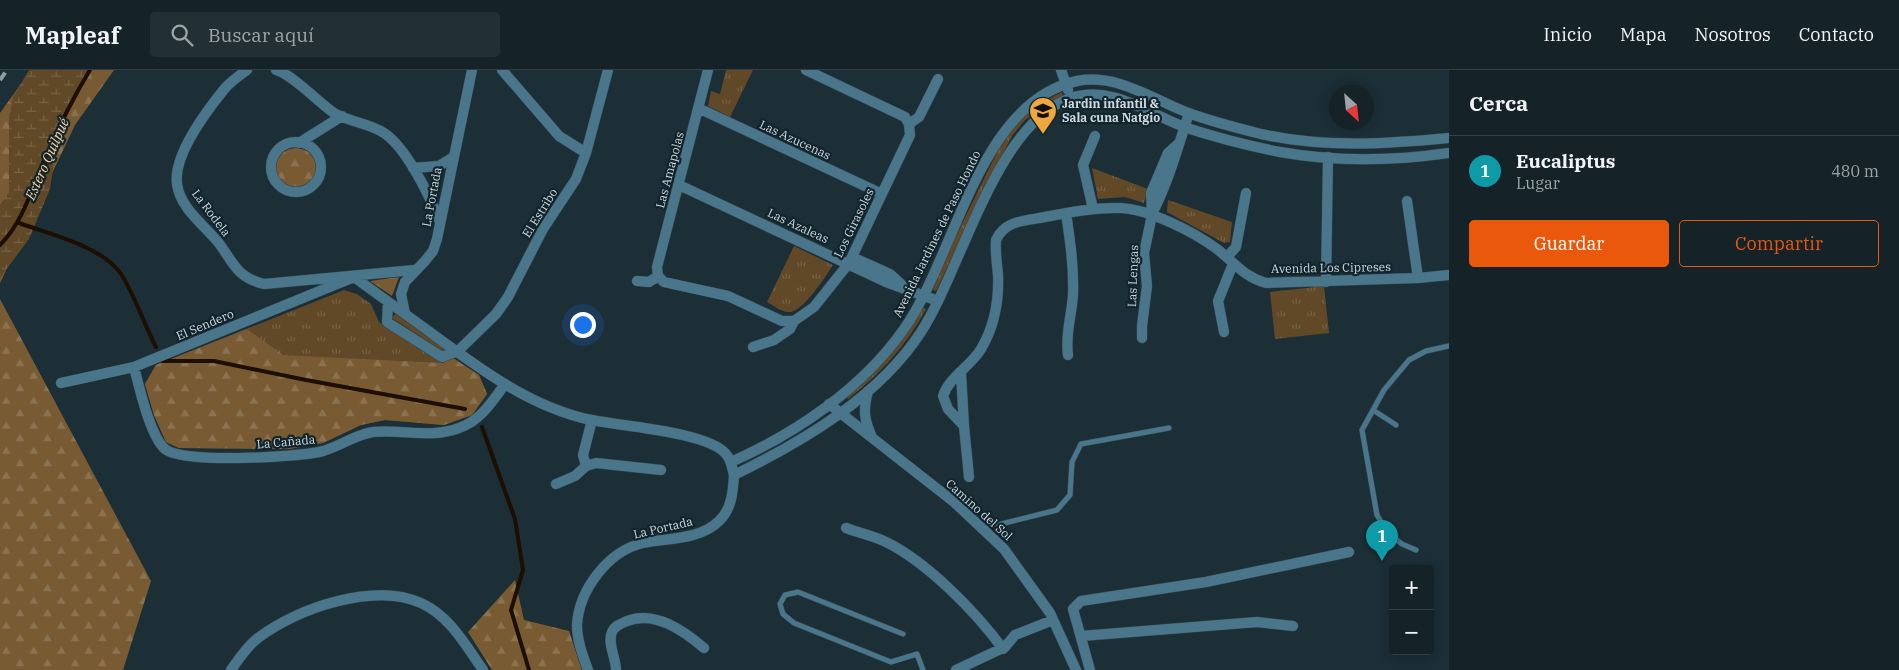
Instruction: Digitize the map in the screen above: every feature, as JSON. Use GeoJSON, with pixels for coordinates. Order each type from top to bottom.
{"type":"FeatureCollection","features":[{"type":"Feature","properties":{"kind":"street","name":"La Rodela"},"geometry":{"type":"LineString","coordinates":[[247,70],[227,86],[192,135],[177,164],[177,184],[183,200],[200,224],[218,243],[230,263],[249,280],[264,284],[414,270]]}},
{"type":"Feature","properties":{"kind":"street"},"geometry":{"type":"LineString","coordinates":[[276,70],[281,71],[336,114],[385,134],[413,168],[429,195],[440,222]]}},
{"type":"Feature","properties":{"kind":"street","name":"La Portada"},"geometry":{"type":"LineString","coordinates":[[405,314],[401,294],[405,282],[433,251],[472,70]]}},
{"type":"Feature","properties":{"kind":"street"},"geometry":{"type":"LineString","coordinates":[[502,70],[559,136],[586,153]]}},
{"type":"Feature","properties":{"kind":"street","name":"El Estribo"},"geometry":{"type":"LineString","coordinates":[[458,351],[496,314],[508,297],[543,229],[576,179],[586,153],[608,70]]}},
{"type":"Feature","properties":{"kind":"street","name":"Las Amapolas"},"geometry":{"type":"LineString","coordinates":[[658,276],[657,267],[708,70]]}},
{"type":"Feature","properties":{"kind":"street"},"geometry":{"type":"LineString","coordinates":[[806,70],[905,117],[909,124]]}},
{"type":"Feature","properties":{"kind":"street"},"geometry":{"type":"LineString","coordinates":[[1061,70],[1071,98]]}},
{"type":"Feature","properties":{"kind":"street","name":"Los Girasoles"},"geometry":{"type":"LineString","coordinates":[[753,347],[774,340],[790,329],[794,321],[814,307],[850,260],[910,135],[909,124],[919,117],[938,79]]}},
{"type":"Feature","properties":{"kind":"street","name":"Avenida Jardines de Paso Hondo"},"geometry":{"type":"LineString","coordinates":[[731,462],[788,432],[829,404],[881,357],[905,329],[924,295],[984,165],[1003,132],[1028,104],[1066,84],[1089,80],[1118,83],[1189,113],[1264,135],[1322,142],[1374,145],[1449,138]]}},
{"type":"Feature","properties":{"kind":"street"},"geometry":{"type":"LineString","coordinates":[[734,475],[779,453],[838,414],[868,391],[900,359],[921,332],[938,301],[999,171],[1013,146],[1030,125],[1047,110],[1071,98],[1090,95],[1108,96],[1136,104],[1184,127],[1211,136],[1281,152],[1366,160],[1449,153]]}},
{"type":"Feature","properties":{"kind":"street","name":"Las Azucenas"},"geometry":{"type":"LineString","coordinates":[[698,108],[882,194]]}},
{"type":"Feature","properties":{"kind":"street","name":"Las Lengas"},"geometry":{"type":"LineString","coordinates":[[1142,338],[1147,286],[1144,253],[1152,215],[1175,158],[1189,113]]}},
{"type":"Feature","properties":{"kind":"street"},"geometry":{"type":"LineString","coordinates":[[299,142],[314,150],[321,165],[316,181],[302,191],[294,192],[279,185],[272,172],[271,164],[273,157],[284,146],[299,142],[342,116]]}},
{"type":"Feature","properties":{"kind":"street"},"geometry":{"type":"LineString","coordinates":[[1093,209],[1082,165],[1094,136]]}},
{"type":"Feature","properties":{"kind":"street"},"geometry":{"type":"LineString","coordinates":[[1326,282],[1328,157]]}},
{"type":"Feature","properties":{"kind":"street"},"geometry":{"type":"LineString","coordinates":[[413,168],[439,166],[452,158]]}},
{"type":"Feature","properties":{"kind":"street","name":"Las Azaleas"},"geometry":{"type":"LineString","coordinates":[[679,185],[850,260],[886,282],[907,288],[938,301]]}},
{"type":"Feature","properties":{"kind":"street"},"geometry":{"type":"LineString","coordinates":[[1224,332],[1218,301],[1230,260],[1236,247],[1246,193]]}},
{"type":"Feature","properties":{"kind":"street"},"geometry":{"type":"LineString","coordinates":[[1407,200],[1418,278]]}},
{"type":"Feature","properties":{"kind":"street","name":"Avenida Los Cipreses"},"geometry":{"type":"LineString","coordinates":[[964,426],[948,409],[943,396],[951,382],[962,373],[981,349],[992,326],[998,298],[995,248],[999,234],[1011,224],[1093,209],[1122,208],[1152,215],[1200,238],[1254,280],[1266,283],[1418,278],[1449,275]]}},
{"type":"Feature","properties":{"kind":"street"},"geometry":{"type":"LineString","coordinates":[[1066,213],[1073,267],[1073,296],[1066,338],[1068,355]]}},
{"type":"Feature","properties":{"kind":"street"},"geometry":{"type":"LineString","coordinates":[[636,281],[649,282],[658,276],[664,282],[728,296],[782,321],[794,321]]}},
{"type":"Feature","properties":{"kind":"street"},"geometry":{"type":"LineString","coordinates":[[354,277],[505,384],[545,406],[592,420],[678,434],[714,444],[726,454],[731,462]]}},
{"type":"Feature","properties":{"kind":"street","name":"El Sendero"},"geometry":{"type":"LineString","coordinates":[[61,383],[134,367],[354,277]]}},
{"type":"Feature","properties":{"kind":"street"},"geometry":{"type":"LineString","coordinates":[[388,302],[387,322],[442,357],[458,351]]}},
{"type":"Feature","properties":{"kind":"street","name":"La Cañada"},"geometry":{"type":"LineString","coordinates":[[134,367],[147,413],[158,439],[165,449],[180,455],[210,457],[288,456],[321,452],[358,435],[372,432],[436,434],[460,428],[475,420],[505,384]]}},
{"type":"Feature","properties":{"kind":"street"},"geometry":{"type":"LineString","coordinates":[[962,373],[964,426],[969,477]]}},
{"type":"Feature","properties":{"kind":"street","name":"Camino del Sol"},"geometry":{"type":"LineString","coordinates":[[868,391],[864,408],[864,420],[873,438]]}},
{"type":"Feature","properties":{"kind":"street","name":"Camino del Sol"},"geometry":{"type":"LineString","coordinates":[[829,404],[838,414],[873,438],[985,528],[1029,580],[1053,620],[1076,670]]}},
{"type":"Feature","properties":{"kind":"street"},"geometry":{"type":"LineString","coordinates":[[586,466],[583,454],[592,420]]}},
{"type":"Feature","properties":{"kind":"street","name":"La Portada"},"geometry":{"type":"LineString","coordinates":[[588,670],[579,644],[577,625],[582,602],[603,568],[622,551],[641,544],[701,532],[720,521],[732,501],[734,475],[731,462]]}},
{"type":"Feature","properties":{"kind":"street"},"geometry":{"type":"LineString","coordinates":[[556,484],[576,476],[586,466],[596,464],[661,470]]}},
{"type":"Feature","properties":{"kind":"street"},"geometry":{"type":"LineString","coordinates":[[846,528],[885,542],[928,569],[987,628],[1003,649]]}},
{"type":"Feature","properties":{"kind":"street"},"geometry":{"type":"LineString","coordinates":[[1090,670],[1073,609],[1081,601],[1206,582],[1349,552]]}},
{"type":"Feature","properties":{"kind":"street"},"geometry":{"type":"LineString","coordinates":[[231,670],[256,639],[280,623],[314,608],[342,600],[380,596],[404,598],[434,610],[457,632],[483,670]]}},
{"type":"Feature","properties":{"kind":"street"},"geometry":{"type":"LineString","coordinates":[[616,670],[610,638],[613,630],[618,625],[634,619],[652,619],[672,625],[704,648]]}},
{"type":"Feature","properties":{"kind":"street"},"geometry":{"type":"LineString","coordinates":[[956,670],[1003,649],[1015,635],[1053,620]]}},
{"type":"Feature","properties":{"kind":"street"},"geometry":{"type":"LineString","coordinates":[[1081,636],[1257,622],[1293,626]]}},
{"type":"Feature","properties":{"kind":"lane"},"geometry":{"type":"LineString","coordinates":[[1416,550],[1402,544],[1388,533],[1377,515],[1362,430],[1384,390],[1409,360],[1426,351],[1449,346]]}},
{"type":"Feature","properties":{"kind":"lane"},"geometry":{"type":"LineString","coordinates":[[1372,410],[1396,426]]}},
{"type":"Feature","properties":{"kind":"lane"},"geometry":{"type":"LineString","coordinates":[[985,528],[1056,510],[1070,495],[1072,462],[1082,444],[1170,428]]}},
{"type":"Feature","properties":{"kind":"lane"},"geometry":{"type":"LineString","coordinates":[[903,634],[798,592],[785,595],[780,604],[783,614],[794,623],[891,662],[917,654],[923,670]]}},
{"type":"Feature","properties":{"kind":"green space"},"geometry":{"type":"Polygon","coordinates":[[[29,70],[89,70],[58,135],[50,189],[29,239],[0,278],[0,205],[9,192],[9,118],[13,97],[29,70]]]}},
{"type":"Feature","properties":{"kind":"green space"},"geometry":{"type":"Polygon","coordinates":[[[31,70],[114,70],[75,125],[0,283],[0,113],[31,70]]]}},
{"type":"Feature","properties":{"kind":"green space"},"geometry":{"type":"Polygon","coordinates":[[[726,70],[753,70],[730,117],[708,106],[711,91],[720,94],[726,70]]]}},
{"type":"Feature","properties":{"kind":"green space"},"geometry":{"type":"Polygon","coordinates":[[[1062,92],[1063,96],[1052,101],[1025,120],[1012,136],[979,199],[936,291],[933,290],[953,242],[999,148],[1031,108],[1062,92]]]}},
{"type":"Feature","properties":{"kind":"green space"},"geometry":{"type":"Polygon","coordinates":[[[296,148],[307,151],[313,157],[316,168],[313,179],[307,185],[296,188],[285,185],[279,179],[276,168],[279,157],[285,151],[296,148]]]}},
{"type":"Feature","properties":{"kind":"green space"},"geometry":{"type":"Polygon","coordinates":[[[1092,168],[1148,189],[1144,203],[1125,197],[1098,199],[1092,168]]]}},
{"type":"Feature","properties":{"kind":"green space"},"geometry":{"type":"Polygon","coordinates":[[[1168,200],[1232,222],[1230,242],[1224,243],[1167,212],[1168,200]]]}},
{"type":"Feature","properties":{"kind":"green space"},"geometry":{"type":"Polygon","coordinates":[[[794,246],[833,265],[807,301],[794,311],[785,312],[767,302],[794,246]]]}},
{"type":"Feature","properties":{"kind":"green space"},"geometry":{"type":"Polygon","coordinates":[[[399,277],[392,296],[370,281],[399,277]]]}},
{"type":"Feature","properties":{"kind":"green space"},"geometry":{"type":"Polygon","coordinates":[[[1324,286],[1329,333],[1275,339],[1270,292],[1324,286]]]}},
{"type":"Feature","properties":{"kind":"green space"},"geometry":{"type":"Polygon","coordinates":[[[344,290],[357,294],[371,304],[379,322],[442,363],[453,358],[479,375],[487,394],[472,415],[444,425],[385,420],[361,425],[323,443],[289,449],[179,448],[166,442],[154,415],[145,384],[156,365],[344,290]]]}},
{"type":"Feature","properties":{"kind":"green space"},"geometry":{"type":"Polygon","coordinates":[[[0,299],[151,581],[123,670],[0,670],[0,299]]]}},
{"type":"Feature","properties":{"kind":"green space"},"geometry":{"type":"Polygon","coordinates":[[[923,308],[926,309],[919,322],[892,358],[848,399],[846,396],[869,377],[898,345],[923,308]]]}},
{"type":"Feature","properties":{"kind":"green space"},"geometry":{"type":"Polygon","coordinates":[[[395,314],[447,349],[444,352],[392,318],[395,314]]]}},
{"type":"Feature","properties":{"kind":"green space"},"geometry":{"type":"Polygon","coordinates":[[[247,329],[283,355],[442,363],[453,358],[479,375],[487,394],[472,415],[444,425],[385,420],[361,425],[323,443],[289,449],[179,448],[166,442],[154,415],[145,384],[156,365],[247,329]]]}},
{"type":"Feature","properties":{"kind":"green space"},"geometry":{"type":"Polygon","coordinates":[[[515,580],[524,620],[569,631],[582,670],[492,670],[468,632],[515,580]]]}},
{"type":"Feature","properties":{"kind":"waterway","name":"Estero Quilpué"},"geometry":{"type":"LineString","coordinates":[[0,245],[8,236],[27,203],[56,134],[90,70]]}},
{"type":"Feature","properties":{"kind":"waterway"},"geometry":{"type":"LineString","coordinates":[[19,223],[88,248],[112,264],[126,283],[156,347]]}},
{"type":"Feature","properties":{"kind":"waterway"},"geometry":{"type":"LineString","coordinates":[[163,361],[214,361],[465,409]]}},
{"type":"Feature","properties":{"kind":"waterway"},"geometry":{"type":"LineString","coordinates":[[482,427],[515,519],[523,570],[511,610],[529,670]]}},
{"type":"Feature","properties":{"kind":"railway"},"geometry":{"type":"LineString","coordinates":[[0,80],[7,70]]}},
{"type":"Feature","properties":{"kind":"place","name":"Jardin infantil & Sala cuna Natgio"},"geometry":{"type":"Point","coordinates":[1043,135]}},
{"type":"Feature","properties":{"kind":"place","name":"Eucaliptus"},"geometry":{"type":"Point","coordinates":[1382,561]}}]}
